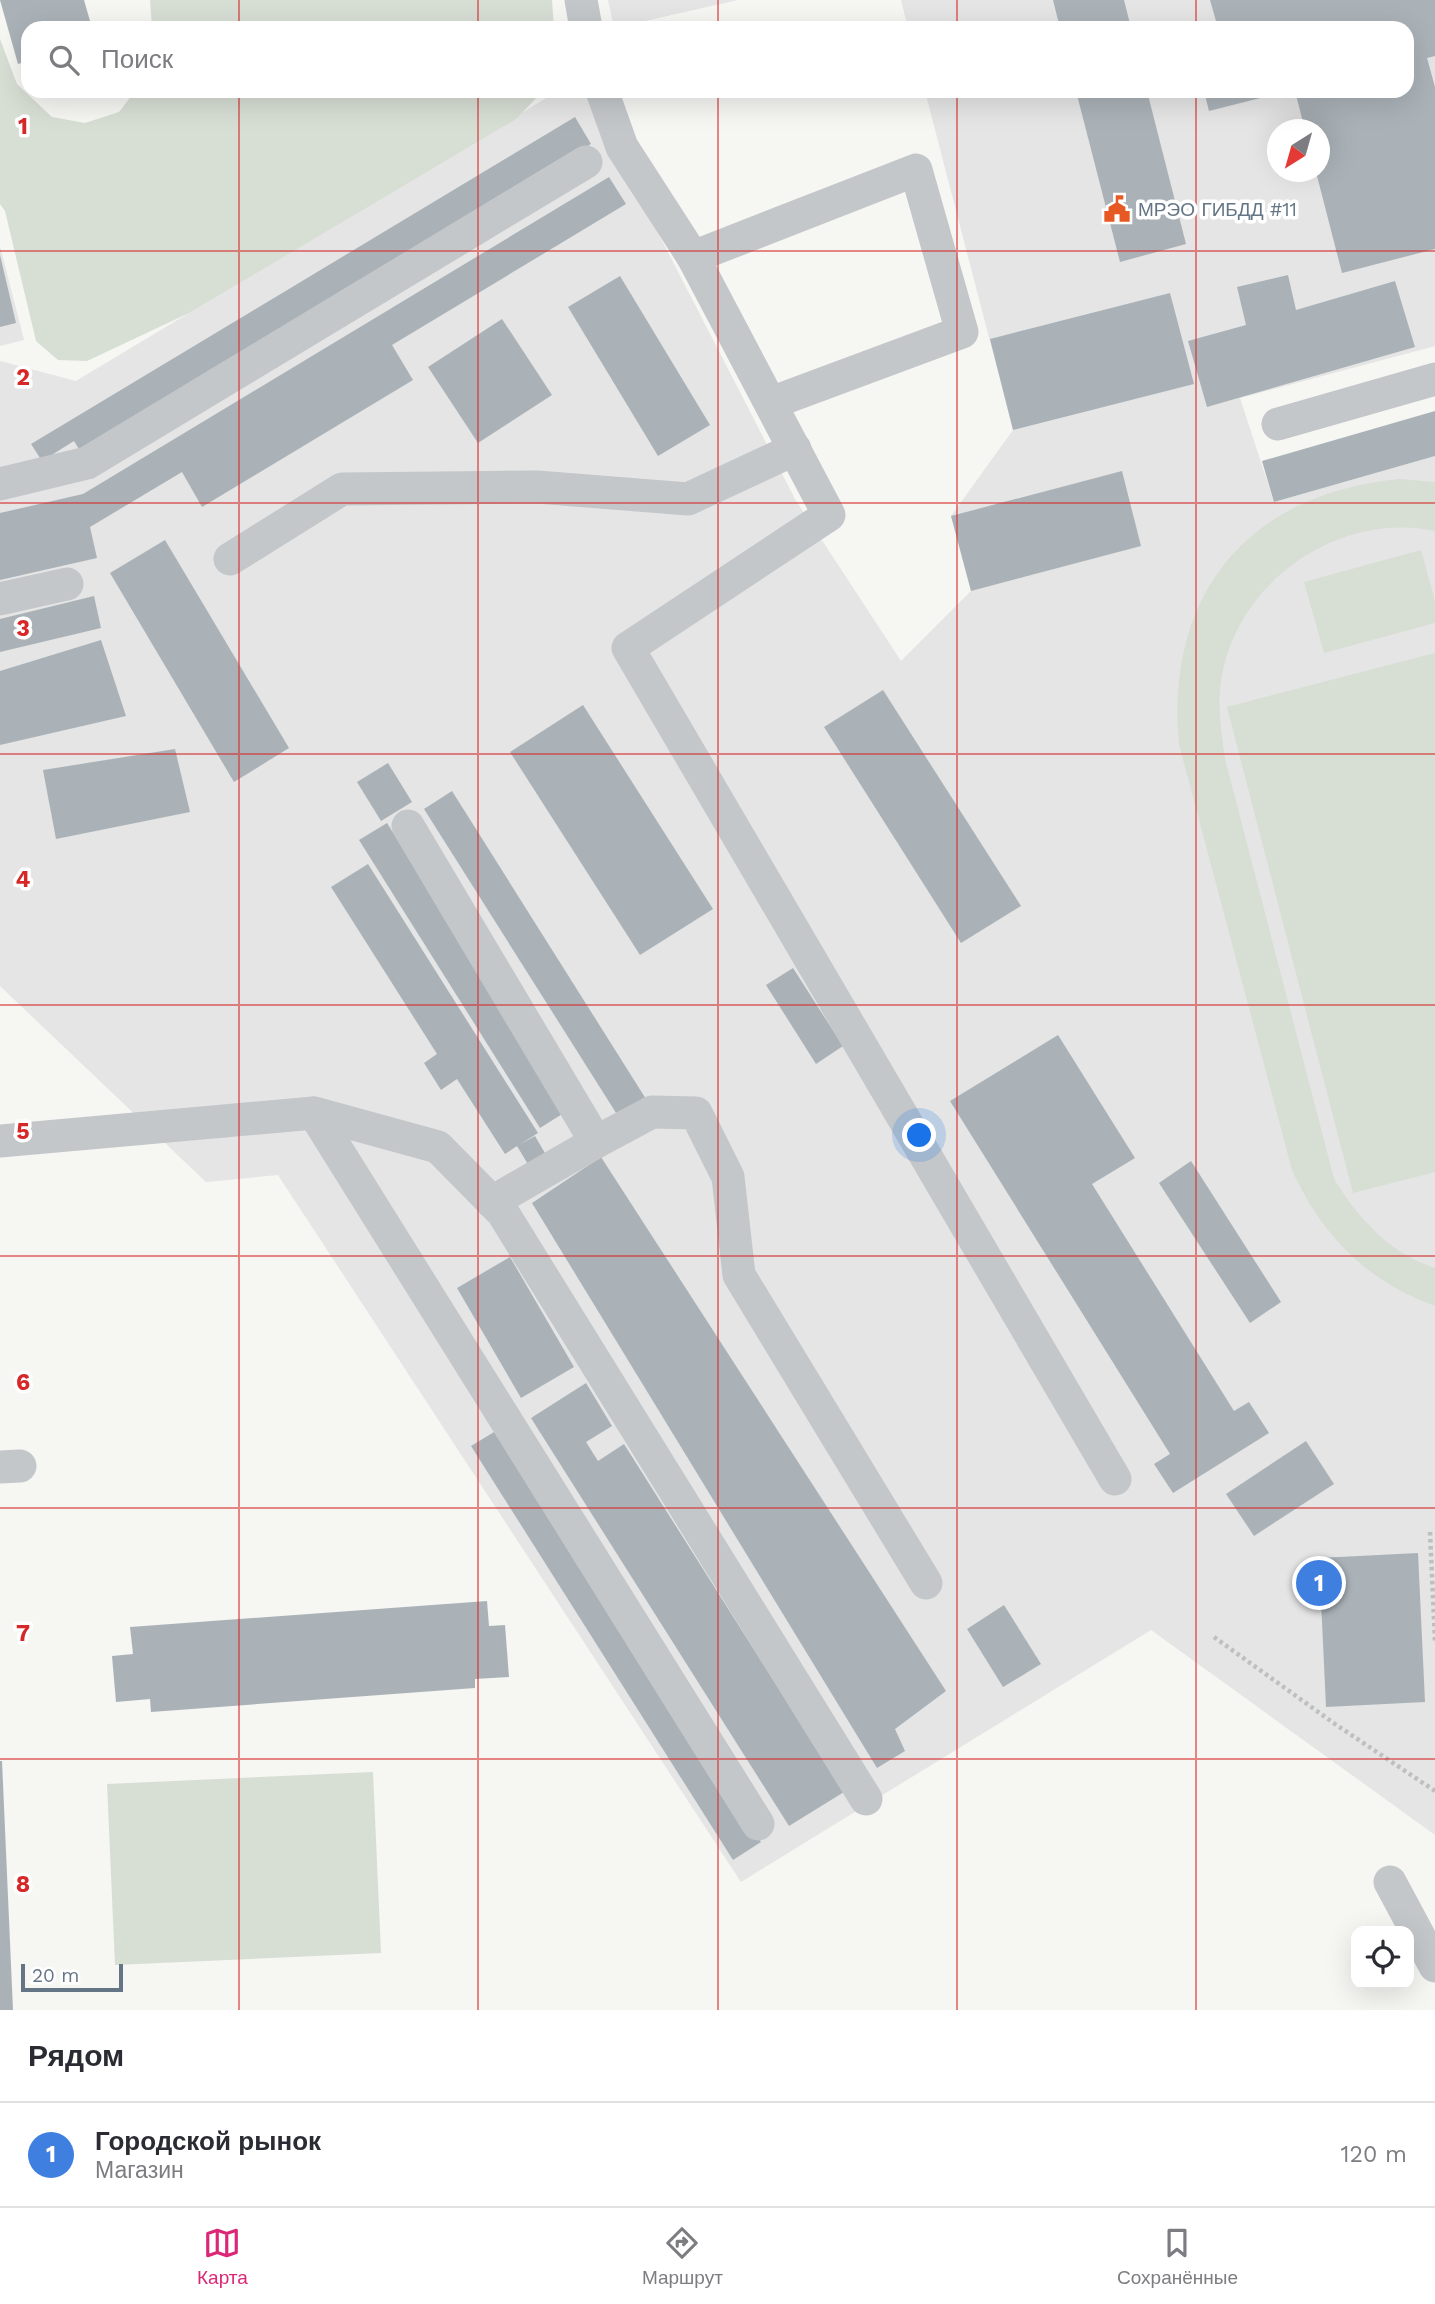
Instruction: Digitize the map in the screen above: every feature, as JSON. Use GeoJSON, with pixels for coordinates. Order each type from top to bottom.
{"type":"FeatureCollection","features":[{"type":"Feature","properties":{"kind":"lane"},"geometry":{"type":"LineString","coordinates":[[581,0],[585,21]]}},
{"type":"Feature","properties":{"kind":"lane"},"geometry":{"type":"LineString","coordinates":[[604,98],[622,147],[693,257],[830,515],[628,648],[1115,1479]]}},
{"type":"Feature","properties":{"kind":"lane"},"geometry":{"type":"LineString","coordinates":[[0,484],[87,463],[586,162]]}},
{"type":"Feature","properties":{"kind":"lane"},"geometry":{"type":"LineString","coordinates":[[693,257],[916,170],[962,332],[771,403]]}},
{"type":"Feature","properties":{"kind":"lane"},"geometry":{"type":"LineString","coordinates":[[1278,424],[1435,379]]}},
{"type":"Feature","properties":{"kind":"lane"},"geometry":{"type":"LineString","coordinates":[[230,559],[342,489],[537,487],[688,499],[795,449]]}},
{"type":"Feature","properties":{"kind":"lane"},"geometry":{"type":"LineString","coordinates":[[0,599],[68,584]]}},
{"type":"Feature","properties":{"kind":"lane"},"geometry":{"type":"LineString","coordinates":[[408,826],[596,1142]]}},
{"type":"Feature","properties":{"kind":"lane"},"geometry":{"type":"LineString","coordinates":[[492,1202],[652,1112],[695,1113],[728,1177],[738,1275],[926,1583]]}},
{"type":"Feature","properties":{"kind":"lane"},"geometry":{"type":"LineString","coordinates":[[314,1113],[758,1824]]}},
{"type":"Feature","properties":{"kind":"lane"},"geometry":{"type":"LineString","coordinates":[[0,1141],[314,1113],[438,1147],[503,1213],[866,1799]]}},
{"type":"Feature","properties":{"kind":"lane"},"geometry":{"type":"LineString","coordinates":[[1391,1882],[1435,1966]]}},
{"type":"Feature","properties":{"kind":"path"},"geometry":{"type":"LineString","coordinates":[[1430,1532],[1435,1642]]}},
{"type":"Feature","properties":{"kind":"path"},"geometry":{"type":"LineString","coordinates":[[1214,1636],[1335,1724],[1435,1791]]}},
{"type":"Feature","properties":{"kind":"shaded area"},"geometry":{"type":"Polygon","coordinates":[[[150,0],[552,0],[554,21],[152,21],[150,0]]]}},
{"type":"Feature","properties":{"kind":"shaded area"},"geometry":{"type":"Polygon","coordinates":[[[608,0],[738,0],[645,21],[612,21],[608,0]]]}},
{"type":"Feature","properties":{"kind":"shaded area"},"geometry":{"type":"Polygon","coordinates":[[[901,0],[1435,0],[1435,346],[1240,398],[1274,502],[1435,456],[1435,1835],[1151,1630],[741,1882],[278,1175],[206,1182],[0,986],[0,361],[76,381],[546,98],[589,98],[795,499],[901,661],[971,591],[951,516],[1013,430],[927,98],[1414,98],[1414,21],[906,21],[901,0]]]}},
{"type":"Feature","properties":{"kind":"shaded area"},"geometry":{"type":"Polygon","coordinates":[[[0,39],[17,84],[21,88],[21,98],[32,98],[52,117],[85,123],[119,112],[130,98],[536,98],[516,119],[189,313],[87,361],[58,360],[36,341],[5,211],[0,204],[0,39]]]}},
{"type":"Feature","properties":{"kind":"shaded area"},"geometry":{"type":"Polygon","coordinates":[[[0,246],[24,340],[0,346],[0,246]]]}},
{"type":"Feature","properties":{"kind":"shaded area"},"geometry":{"type":"Polygon","coordinates":[[[1400,479],[1435,482],[1435,531],[1397,528],[1360,532],[1325,545],[1293,564],[1266,589],[1243,619],[1228,653],[1220,690],[1220,707],[1225,759],[1334,1179],[1377,1233],[1404,1254],[1435,1268],[1435,1306],[1388,1283],[1349,1253],[1317,1216],[1292,1170],[1179,744],[1178,690],[1186,641],[1203,597],[1228,560],[1260,529],[1300,505],[1347,488],[1400,479]]]}},
{"type":"Feature","properties":{"kind":"shaded area"},"geometry":{"type":"Polygon","coordinates":[[[1421,550],[1435,601],[1435,623],[1324,653],[1304,582],[1421,550]]]}},
{"type":"Feature","properties":{"kind":"shaded area"},"geometry":{"type":"Polygon","coordinates":[[[1435,653],[1435,1172],[1353,1193],[1227,707],[1435,653]]]}},
{"type":"Feature","properties":{"kind":"shaded area"},"geometry":{"type":"Polygon","coordinates":[[[373,1772],[381,1953],[115,1965],[107,1784],[373,1772]]]}},
{"type":"Feature","properties":{"kind":"building"},"geometry":{"type":"Polygon","coordinates":[[[0,0],[84,0],[90,21],[21,21],[21,63],[18,64],[0,0]]]}},
{"type":"Feature","properties":{"kind":"building"},"geometry":{"type":"Polygon","coordinates":[[[1053,0],[1124,0],[1129,21],[1058,21],[1053,0]]]}},
{"type":"Feature","properties":{"kind":"building"},"geometry":{"type":"Polygon","coordinates":[[[1210,0],[1435,0],[1435,56],[1427,58],[1435,87],[1435,249],[1342,273],[1319,182],[1330,182],[1330,119],[1302,119],[1297,98],[1414,98],[1414,21],[1216,21],[1210,0]]]}},
{"type":"Feature","properties":{"kind":"building"},"geometry":{"type":"Polygon","coordinates":[[[1078,98],[1149,98],[1186,244],[1120,262],[1078,98]]]}},
{"type":"Feature","properties":{"kind":"building"},"geometry":{"type":"Polygon","coordinates":[[[1206,98],[1260,98],[1209,111],[1206,98]]]}},
{"type":"Feature","properties":{"kind":"building"},"geometry":{"type":"Polygon","coordinates":[[[575,117],[591,144],[80,451],[74,441],[42,461],[31,444],[575,117]]]}},
{"type":"Feature","properties":{"kind":"building"},"geometry":{"type":"Polygon","coordinates":[[[609,177],[626,204],[392,345],[413,380],[202,507],[182,472],[90,527],[97,558],[0,580],[0,513],[83,494],[609,177]]]}},
{"type":"Feature","properties":{"kind":"building"},"geometry":{"type":"Polygon","coordinates":[[[0,255],[16,323],[0,327],[0,255]]]}},
{"type":"Feature","properties":{"kind":"building"},"geometry":{"type":"Polygon","coordinates":[[[1288,275],[1296,310],[1395,281],[1415,347],[1207,407],[1188,341],[1246,325],[1237,287],[1288,275]]]}},
{"type":"Feature","properties":{"kind":"building"},"geometry":{"type":"Polygon","coordinates":[[[620,276],[710,425],[658,456],[568,307],[620,276]]]}},
{"type":"Feature","properties":{"kind":"building"},"geometry":{"type":"Polygon","coordinates":[[[1170,293],[1194,384],[1013,430],[990,339],[1170,293]]]}},
{"type":"Feature","properties":{"kind":"building"},"geometry":{"type":"Polygon","coordinates":[[[502,319],[552,395],[478,443],[428,367],[502,319]]]}},
{"type":"Feature","properties":{"kind":"building"},"geometry":{"type":"Polygon","coordinates":[[[1435,411],[1435,456],[1274,502],[1262,461],[1435,411]]]}},
{"type":"Feature","properties":{"kind":"building"},"geometry":{"type":"Polygon","coordinates":[[[1122,471],[1141,546],[971,591],[951,516],[1122,471]]]}},
{"type":"Feature","properties":{"kind":"building"},"geometry":{"type":"Polygon","coordinates":[[[165,540],[289,748],[234,782],[110,573],[165,540]]]}},
{"type":"Feature","properties":{"kind":"building"},"geometry":{"type":"Polygon","coordinates":[[[94,596],[101,628],[0,652],[0,619],[94,596]]]}},
{"type":"Feature","properties":{"kind":"building"},"geometry":{"type":"Polygon","coordinates":[[[101,640],[126,716],[0,745],[0,671],[101,640]]]}},
{"type":"Feature","properties":{"kind":"building"},"geometry":{"type":"Polygon","coordinates":[[[883,690],[1021,906],[961,943],[824,727],[883,690]]]}},
{"type":"Feature","properties":{"kind":"building"},"geometry":{"type":"Polygon","coordinates":[[[583,705],[713,909],[640,955],[510,752],[583,705]]]}},
{"type":"Feature","properties":{"kind":"building"},"geometry":{"type":"Polygon","coordinates":[[[175,749],[190,812],[56,839],[43,770],[175,749]]]}},
{"type":"Feature","properties":{"kind":"building"},"geometry":{"type":"Polygon","coordinates":[[[388,763],[412,802],[381,821],[357,782],[388,763]]]}},
{"type":"Feature","properties":{"kind":"building"},"geometry":{"type":"Polygon","coordinates":[[[452,791],[646,1099],[618,1116],[424,809],[452,791]]]}},
{"type":"Feature","properties":{"kind":"building"},"geometry":{"type":"Polygon","coordinates":[[[387,823],[567,1111],[540,1128],[359,840],[387,823]]]}},
{"type":"Feature","properties":{"kind":"building"},"geometry":{"type":"Polygon","coordinates":[[[368,864],[538,1133],[519,1145],[535,1136],[549,1160],[532,1171],[517,1146],[505,1154],[457,1079],[441,1090],[424,1063],[437,1054],[331,887],[368,864]]]}},
{"type":"Feature","properties":{"kind":"building"},"geometry":{"type":"Polygon","coordinates":[[[793,968],[843,1046],[816,1064],[766,985],[793,968]]]}},
{"type":"Feature","properties":{"kind":"building"},"geometry":{"type":"Polygon","coordinates":[[[1058,1035],[1135,1158],[1092,1184],[1234,1411],[1249,1402],[1269,1433],[1173,1493],[1154,1464],[1170,1454],[950,1101],[1058,1035]]]}},
{"type":"Feature","properties":{"kind":"building"},"geometry":{"type":"Polygon","coordinates":[[[601,1157],[946,1691],[895,1729],[905,1751],[877,1768],[532,1203],[601,1157]]]}},
{"type":"Feature","properties":{"kind":"building"},"geometry":{"type":"Polygon","coordinates":[[[1191,1161],[1281,1302],[1250,1323],[1159,1183],[1191,1161]]]}},
{"type":"Feature","properties":{"kind":"building"},"geometry":{"type":"Polygon","coordinates":[[[510,1257],[574,1367],[521,1398],[457,1288],[510,1257]]]}},
{"type":"Feature","properties":{"kind":"building"},"geometry":{"type":"Polygon","coordinates":[[[586,1383],[612,1426],[586,1442],[598,1461],[624,1444],[844,1792],[789,1826],[531,1418],[586,1383]]]}},
{"type":"Feature","properties":{"kind":"building"},"geometry":{"type":"Polygon","coordinates":[[[499,1429],[761,1842],[733,1860],[471,1446],[499,1429]]]}},
{"type":"Feature","properties":{"kind":"building"},"geometry":{"type":"Polygon","coordinates":[[[1306,1441],[1334,1484],[1254,1536],[1226,1494],[1306,1441]]]}},
{"type":"Feature","properties":{"kind":"building"},"geometry":{"type":"Polygon","coordinates":[[[1418,1553],[1425,1702],[1326,1707],[1319,1558],[1418,1553]]]}},
{"type":"Feature","properties":{"kind":"building"},"geometry":{"type":"Polygon","coordinates":[[[487,1601],[489,1626],[505,1625],[509,1677],[475,1679],[475,1688],[151,1712],[150,1699],[116,1702],[112,1656],[133,1654],[130,1627],[487,1601]]]}},
{"type":"Feature","properties":{"kind":"building"},"geometry":{"type":"Polygon","coordinates":[[[1004,1605],[1041,1664],[1003,1687],[967,1629],[1004,1605]]]}},
{"type":"Feature","properties":{"kind":"building"},"geometry":{"type":"Polygon","coordinates":[[[2,1761],[13,2010],[0,2010],[2,1761]]]}},
{"type":"Feature","properties":{"kind":"place","name":"МРЭО ГИБДД #11"},"geometry":{"type":"Point","coordinates":[1117,209]}},
{"type":"Feature","properties":{"kind":"place","name":"Городской рынок"},"geometry":{"type":"Point","coordinates":[1319,1583]}}]}
